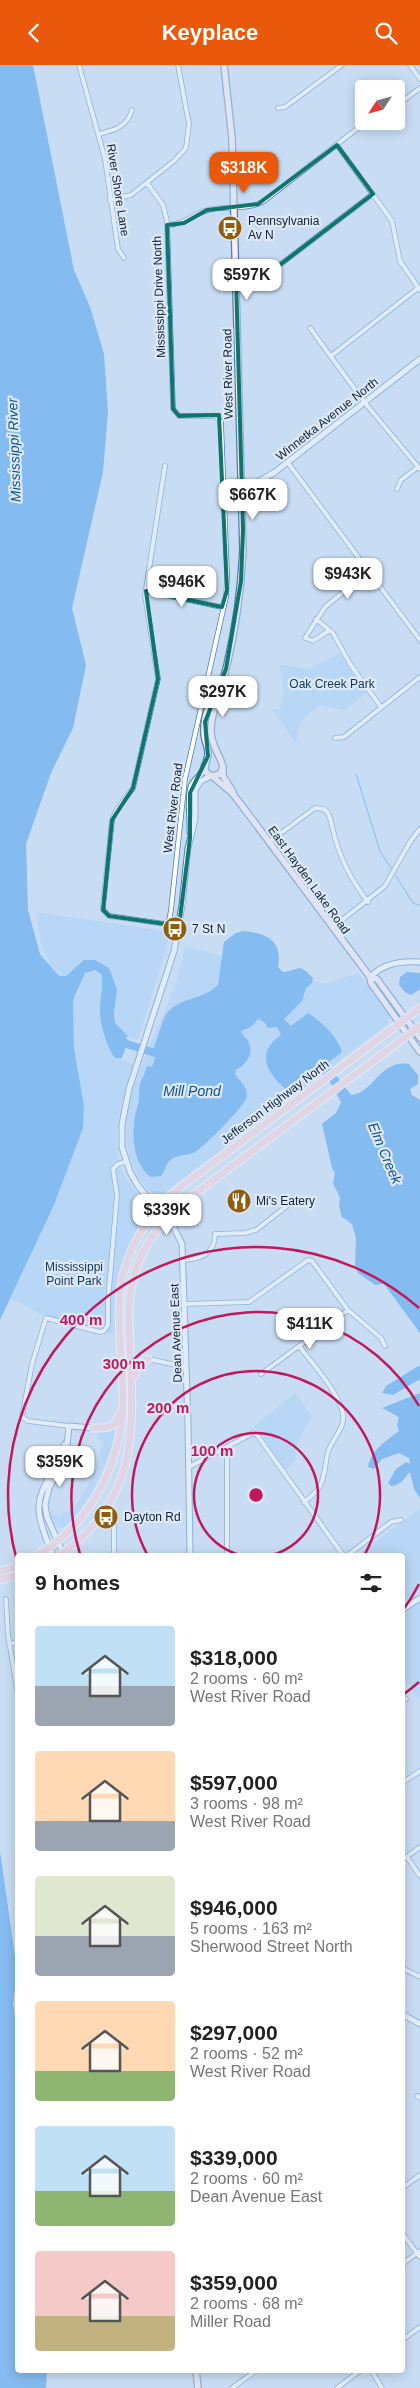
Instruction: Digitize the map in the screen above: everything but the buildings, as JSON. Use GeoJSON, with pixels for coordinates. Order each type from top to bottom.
{"type":"FeatureCollection","features":[{"type":"Feature","properties":{"kind":"highway","name":"Jefferson Highway North"},"geometry":{"type":"LineString","coordinates":[[133,1421],[129,1312],[131,1288],[143,1252],[166,1219],[187,1200],[343,1083],[409,1027],[420,1008]]}},
{"type":"Feature","properties":{"kind":"highway","name":"Jefferson Highway North"},"geometry":{"type":"LineString","coordinates":[[122,1369],[120,1310],[122,1280],[131,1252],[148,1220],[157,1208],[182,1186],[335,1071],[409,1027]]}},
{"type":"Feature","properties":{"kind":"highway"},"geometry":{"type":"LineString","coordinates":[[63,1553],[92,1527],[110,1500],[126,1466],[136,1409],[135,1370],[140,1361],[148,1359]]}},
{"type":"Feature","properties":{"kind":"highway"},"geometry":{"type":"LineString","coordinates":[[93,1428],[110,1427],[118,1419],[119,1379],[122,1369]]}},
{"type":"Feature","properties":{"kind":"highway"},"geometry":{"type":"LineString","coordinates":[[40,1553],[58,1541],[76,1524],[91,1505],[112,1463],[122,1417],[122,1369]]}},
{"type":"Feature","properties":{"kind":"highway"},"geometry":{"type":"LineString","coordinates":[[0,1573],[15,1566]]}},
{"type":"Feature","properties":{"kind":"highway"},"geometry":{"type":"LineString","coordinates":[[0,1580],[15,1576]]}},
{"type":"Feature","properties":{"kind":"main road","name":"West River Road"},"geometry":{"type":"LineString","coordinates":[[220,760],[213,745],[210,731],[231,646],[241,581],[243,544],[231,129],[224,65]]}},
{"type":"Feature","properties":{"kind":"main road","name":"West River Road"},"geometry":{"type":"LineString","coordinates":[[205,764],[208,751],[204,733],[206,717],[212,701],[223,682]]}},
{"type":"Feature","properties":{"kind":"main road"},"geometry":{"type":"LineString","coordinates":[[213,757],[220,760],[223,769],[220,774],[212,776],[207,773],[205,764],[213,757]]}},
{"type":"Feature","properties":{"kind":"main road","name":"East Hayden Lake Road"},"geometry":{"type":"LineString","coordinates":[[223,769],[223,776],[233,794],[370,977],[377,979],[409,1027],[420,1052]]}},
{"type":"Feature","properties":{"kind":"main road","name":"East Hayden Lake Road"},"geometry":{"type":"LineString","coordinates":[[212,776],[233,794]]}},
{"type":"Feature","properties":{"kind":"main road","name":"East Hayden Lake Road"},"geometry":{"type":"LineString","coordinates":[[409,1027],[420,1038]]}},
{"type":"Feature","properties":{"kind":"main road"},"geometry":{"type":"LineString","coordinates":[[196,2373],[198,2388]]}},
{"type":"Feature","properties":{"kind":"street","name":"River Shore Lane"},"geometry":{"type":"LineString","coordinates":[[79,65],[105,159],[118,249],[124,258]]}},
{"type":"Feature","properties":{"kind":"street"},"geometry":{"type":"LineString","coordinates":[[110,200],[125,197],[147,183],[174,161],[186,148],[189,124],[178,65]]}},
{"type":"Feature","properties":{"kind":"street"},"geometry":{"type":"LineString","coordinates":[[278,108],[285,107],[342,65]]}},
{"type":"Feature","properties":{"kind":"street"},"geometry":{"type":"LineString","coordinates":[[410,65],[420,79]]}},
{"type":"Feature","properties":{"kind":"street"},"geometry":{"type":"LineString","coordinates":[[405,99],[420,88]]}},
{"type":"Feature","properties":{"kind":"street"},"geometry":{"type":"LineString","coordinates":[[99,134],[119,128],[128,121],[132,110]]}},
{"type":"Feature","properties":{"kind":"street"},"geometry":{"type":"LineString","coordinates":[[167,225],[184,223],[207,210],[249,207],[264,201],[356,130]]}},
{"type":"Feature","properties":{"kind":"street"},"geometry":{"type":"LineString","coordinates":[[331,356],[419,289],[400,261],[392,221],[337,145]]}},
{"type":"Feature","properties":{"kind":"street","name":"Mississippi Drive North"},"geometry":{"type":"LineString","coordinates":[[147,183],[163,205],[167,225],[173,405],[176,415],[212,415],[220,420]]}},
{"type":"Feature","properties":{"kind":"street"},"geometry":{"type":"LineString","coordinates":[[236,277],[259,276],[272,271],[373,194]]}},
{"type":"Feature","properties":{"kind":"street"},"geometry":{"type":"LineString","coordinates":[[310,328],[365,403],[419,468],[401,480],[397,489]]}},
{"type":"Feature","properties":{"kind":"street","name":"Winnetka Avenue North"},"geometry":{"type":"LineString","coordinates":[[241,485],[260,481],[288,463],[420,359]]}},
{"type":"Feature","properties":{"kind":"street","name":"West River Road"},"geometry":{"type":"LineString","coordinates":[[166,932],[169,924],[185,779],[222,607],[226,597],[227,575],[220,420]]}},
{"type":"Feature","properties":{"kind":"street"},"geometry":{"type":"LineString","coordinates":[[288,463],[420,640]]}},
{"type":"Feature","properties":{"kind":"street"},"geometry":{"type":"LineString","coordinates":[[165,467],[146,591],[158,679],[134,788],[116,811],[112,820],[103,906],[105,913],[109,916],[179,926]]}},
{"type":"Feature","properties":{"kind":"street"},"geometry":{"type":"LineString","coordinates":[[330,630],[313,641],[307,640],[305,636],[325,607],[369,571]]}},
{"type":"Feature","properties":{"kind":"street"},"geometry":{"type":"LineString","coordinates":[[146,591],[222,607]]}},
{"type":"Feature","properties":{"kind":"street"},"geometry":{"type":"LineString","coordinates":[[316,619],[330,630],[350,665],[381,707]]}},
{"type":"Feature","properties":{"kind":"street"},"geometry":{"type":"LineString","coordinates":[[335,738],[344,737],[420,677]]}},
{"type":"Feature","properties":{"kind":"street","name":"West River Road"},"geometry":{"type":"LineString","coordinates":[[157,1208],[138,1186],[125,1162],[122,1147],[122,1124],[129,1089],[137,1063],[168,975],[179,926],[190,838],[190,793],[193,783],[202,773],[205,764]]}},
{"type":"Feature","properties":{"kind":"street","name":"West River Road"},"geometry":{"type":"LineString","coordinates":[[190,838],[196,820],[196,787],[201,781],[212,776]]}},
{"type":"Feature","properties":{"kind":"street"},"geometry":{"type":"LineString","coordinates":[[269,841],[314,809],[322,808],[328,813],[349,876],[368,902]]}},
{"type":"Feature","properties":{"kind":"street"},"geometry":{"type":"LineString","coordinates":[[332,928],[368,902],[388,882],[410,842],[420,829]]}},
{"type":"Feature","properties":{"kind":"street"},"geometry":{"type":"LineString","coordinates":[[370,977],[379,969],[392,963],[420,962]]}},
{"type":"Feature","properties":{"kind":"street"},"geometry":{"type":"LineString","coordinates":[[93,1428],[28,1421],[22,1413],[44,1319],[48,1318],[100,1332],[104,1331],[108,1325],[108,1301],[117,1189],[113,1172],[118,1164],[125,1162]]}},
{"type":"Feature","properties":{"kind":"street"},"geometry":{"type":"LineString","coordinates":[[183,1260],[206,1255],[214,1246],[215,1234],[245,1233],[256,1230],[296,1199]]}},
{"type":"Feature","properties":{"kind":"street","name":"Dean Avenue East"},"geometry":{"type":"LineString","coordinates":[[157,1208],[179,1237],[183,1260],[190,1553]]}},
{"type":"Feature","properties":{"kind":"street"},"geometry":{"type":"LineString","coordinates":[[185,1304],[249,1302],[308,1260],[312,1261],[348,1310],[382,1338],[385,1347]]}},
{"type":"Feature","properties":{"kind":"street"},"geometry":{"type":"LineString","coordinates":[[261,1374],[348,1310]]}},
{"type":"Feature","properties":{"kind":"street"},"geometry":{"type":"LineString","coordinates":[[299,1346],[339,1401],[344,1421],[328,1449],[321,1485],[304,1502]]}},
{"type":"Feature","properties":{"kind":"street"},"geometry":{"type":"LineString","coordinates":[[148,1359],[186,1367]]}},
{"type":"Feature","properties":{"kind":"street"},"geometry":{"type":"LineString","coordinates":[[344,1421],[351,1421]]}},
{"type":"Feature","properties":{"kind":"street"},"geometry":{"type":"LineString","coordinates":[[62,1553],[47,1517],[45,1505],[49,1488],[65,1458],[69,1426]]}},
{"type":"Feature","properties":{"kind":"street"},"geometry":{"type":"LineString","coordinates":[[189,1467],[253,1433],[342,1553]]}},
{"type":"Feature","properties":{"kind":"street"},"geometry":{"type":"LineString","coordinates":[[52,1553],[39,1519],[39,1501],[44,1484],[67,1440]]}},
{"type":"Feature","properties":{"kind":"street"},"geometry":{"type":"LineString","coordinates":[[227,1447],[227,1553]]}},
{"type":"Feature","properties":{"kind":"street"},"geometry":{"type":"LineString","coordinates":[[351,1553],[391,1523],[401,1520]]}},
{"type":"Feature","properties":{"kind":"street"},"geometry":{"type":"LineString","coordinates":[[114,1522],[114,1553]]}},
{"type":"Feature","properties":{"kind":"street"},"geometry":{"type":"LineString","coordinates":[[405,1608],[420,1597]]}},
{"type":"Feature","properties":{"kind":"street"},"geometry":{"type":"LineString","coordinates":[[6,1599],[9,1644],[15,1677]]}},
{"type":"Feature","properties":{"kind":"street"},"geometry":{"type":"LineString","coordinates":[[9,1644],[15,1643]]}},
{"type":"Feature","properties":{"kind":"street"},"geometry":{"type":"LineString","coordinates":[[405,1781],[420,1771]]}},
{"type":"Feature","properties":{"kind":"street"},"geometry":{"type":"LineString","coordinates":[[420,1847],[405,1858],[420,1876]]}},
{"type":"Feature","properties":{"kind":"street"},"geometry":{"type":"LineString","coordinates":[[405,1970],[420,1977]]}},
{"type":"Feature","properties":{"kind":"street"},"geometry":{"type":"LineString","coordinates":[[405,2016],[420,2024]]}},
{"type":"Feature","properties":{"kind":"street"},"geometry":{"type":"LineString","coordinates":[[405,2186],[420,2175]]}},
{"type":"Feature","properties":{"kind":"street"},"geometry":{"type":"LineString","coordinates":[[405,2237],[419,2254],[405,2262]]}},
{"type":"Feature","properties":{"kind":"street"},"geometry":{"type":"LineString","coordinates":[[405,2338],[420,2327]]}},
{"type":"Feature","properties":{"kind":"street"},"geometry":{"type":"LineString","coordinates":[[232,2388],[253,2373]]}},
{"type":"Feature","properties":{"kind":"street"},"geometry":{"type":"LineString","coordinates":[[337,2388],[357,2373]]}},
{"type":"Feature","properties":{"kind":"street"},"geometry":{"type":"LineString","coordinates":[[373,2373],[382,2388]]}},
{"type":"Feature","properties":{"kind":"highlighted area"},"geometry":{"type":"Polygon","coordinates":[[[337,145],[373,194],[272,271],[236,278],[243,530],[241,581],[226,669],[205,722],[208,756],[190,793],[190,838],[179,926],[109,916],[103,910],[112,820],[133,788],[158,679],[146,591],[222,607],[227,590],[219,415],[179,416],[173,409],[167,225],[184,223],[207,210],[258,204],[337,145]]]}},
{"type":"Feature","properties":{"kind":"green space","name":"Oak Creek Park"},"geometry":{"type":"Polygon","coordinates":[[[339,653],[366,693],[345,710],[319,705],[300,722],[296,743],[272,709],[280,710],[283,691],[280,665],[310,669],[339,653]]]}},
{"type":"Feature","properties":{"kind":"green space"},"geometry":{"type":"Polygon","coordinates":[[[36,912],[171,932],[138,1040],[128,1036],[115,1023],[116,982],[85,960],[66,976],[59,976],[42,946],[36,912]]]}},
{"type":"Feature","properties":{"kind":"green space"},"geometry":{"type":"Polygon","coordinates":[[[185,946],[324,984],[359,973],[389,1016],[388,1024],[160,1196],[147,1189],[138,1176],[129,1154],[126,1131],[135,1082],[175,986],[185,946]]]}},
{"type":"Feature","properties":{"kind":"green space","name":"Mississippi Point Park"},"geometry":{"type":"Polygon","coordinates":[[[91,970],[101,974],[101,1018],[107,1039],[118,1058],[134,1064],[121,1105],[117,1147],[119,1160],[126,1179],[147,1209],[122,1264],[116,1292],[116,1335],[42,1315],[11,1298],[54,1205],[83,1128],[84,1106],[74,1048],[73,1000],[79,990],[82,977],[91,970]]]}},
{"type":"Feature","properties":{"kind":"green space"},"geometry":{"type":"Polygon","coordinates":[[[295,1393],[312,1416],[297,1444],[295,1460],[286,1471],[254,1426],[295,1393]]]}},
{"type":"Feature","properties":{"kind":"green space"},"geometry":{"type":"Polygon","coordinates":[[[116,1428],[109,1455],[93,1491],[68,1524],[61,1528],[58,1527],[51,1518],[52,1509],[54,1511],[53,1514],[60,1518],[65,1512],[68,1513],[81,1498],[95,1470],[103,1441],[99,1438],[97,1430],[106,1431],[116,1428]]]}},
{"type":"Feature","properties":{"kind":"green space"},"geometry":{"type":"Polygon","coordinates":[[[420,1509],[420,1590],[405,1601],[405,1553],[360,1553],[420,1509]]]}},
{"type":"Feature","properties":{"kind":"green space"},"geometry":{"type":"Polygon","coordinates":[[[420,1603],[420,1700],[405,1679],[405,1614],[420,1603]]]}},
{"type":"Feature","properties":{"kind":"water","name":"Mississippi River"},"geometry":{"type":"Polygon","coordinates":[[[0,65],[33,65],[74,270],[90,307],[104,354],[108,412],[103,472],[72,608],[86,665],[73,728],[51,773],[26,844],[28,910],[40,954],[59,976],[66,976],[84,960],[95,960],[109,968],[117,989],[114,1014],[115,1023],[128,1036],[125,1039],[128,1041],[122,1058],[115,1058],[102,1028],[100,1009],[101,974],[95,970],[85,973],[73,1000],[74,1048],[84,1106],[83,1128],[54,1205],[0,1320],[0,65]]]}},
{"type":"Feature","properties":{"kind":"water","name":"Mill Pond"},"geometry":{"type":"Polygon","coordinates":[[[243,931],[266,936],[271,940],[278,951],[278,967],[283,972],[301,968],[313,978],[312,983],[306,988],[302,1001],[284,1019],[291,1026],[308,1013],[328,1030],[337,1041],[342,1052],[330,1061],[329,1066],[351,1095],[365,1089],[383,1072],[399,1064],[409,1064],[418,1075],[418,1084],[410,1089],[412,1095],[420,1100],[420,1333],[384,1284],[375,1285],[358,1273],[355,1265],[356,1238],[352,1224],[342,1217],[339,1206],[340,1198],[333,1183],[335,1173],[332,1168],[322,1124],[336,1113],[341,1102],[329,1080],[319,1072],[289,1092],[275,1079],[267,1065],[266,1057],[272,1042],[281,1035],[277,1027],[268,1028],[264,1022],[258,1019],[251,1027],[241,1031],[250,1045],[250,1054],[246,1062],[236,1070],[235,1074],[245,1086],[247,1096],[233,1116],[200,1149],[170,1160],[161,1176],[151,1177],[144,1171],[136,1155],[134,1125],[139,1087],[147,1066],[152,1067],[157,1052],[153,1050],[165,1016],[178,1004],[206,993],[218,985],[224,942],[236,933],[243,931]]]}},
{"type":"Feature","properties":{"kind":"water"},"geometry":{"type":"Polygon","coordinates":[[[407,972],[420,973],[420,989],[411,995],[406,993],[399,985],[400,977],[407,972]]]}},
{"type":"Feature","properties":{"kind":"water"},"geometry":{"type":"Polygon","coordinates":[[[420,1365],[420,1379],[393,1395],[382,1393],[386,1386],[420,1365]]]}},
{"type":"Feature","properties":{"kind":"water"},"geometry":{"type":"Polygon","coordinates":[[[420,1393],[420,1498],[414,1489],[410,1472],[398,1484],[391,1486],[388,1483],[396,1469],[406,1462],[410,1464],[409,1458],[399,1453],[382,1459],[374,1469],[368,1467],[376,1451],[384,1442],[399,1431],[397,1425],[399,1417],[382,1408],[420,1393]]]}},
{"type":"Feature","properties":{"kind":"water"},"geometry":{"type":"Polygon","coordinates":[[[0,1851],[15,1957],[13,2004],[15,2017],[15,2373],[47,2373],[46,2388],[0,2388],[0,1851]]]}},
{"type":"Feature","properties":{"kind":"waterway"},"geometry":{"type":"LineString","coordinates":[[356,774],[380,851],[391,868]]}},
{"type":"Feature","properties":{"kind":"waterway"},"geometry":{"type":"LineString","coordinates":[[396,876],[413,903],[420,906]]}},
{"type":"Feature","properties":{"kind":"waterway","name":"Elm Creek"},"geometry":{"type":"LineString","coordinates":[[120,1039],[127,1044],[164,1056]]}},
{"type":"Feature","properties":{"kind":"place","name":"Pennsylvania Av N"},"geometry":{"type":"Point","coordinates":[230,228]}},
{"type":"Feature","properties":{"kind":"place","name":"7 St N"},"geometry":{"type":"Point","coordinates":[175,929]}},
{"type":"Feature","properties":{"kind":"place","name":"Mi's Eatery"},"geometry":{"type":"Point","coordinates":[239,1201]}},
{"type":"Feature","properties":{"kind":"place","name":"Dayton Rd"},"geometry":{"type":"Point","coordinates":[106,1517]}}]}
